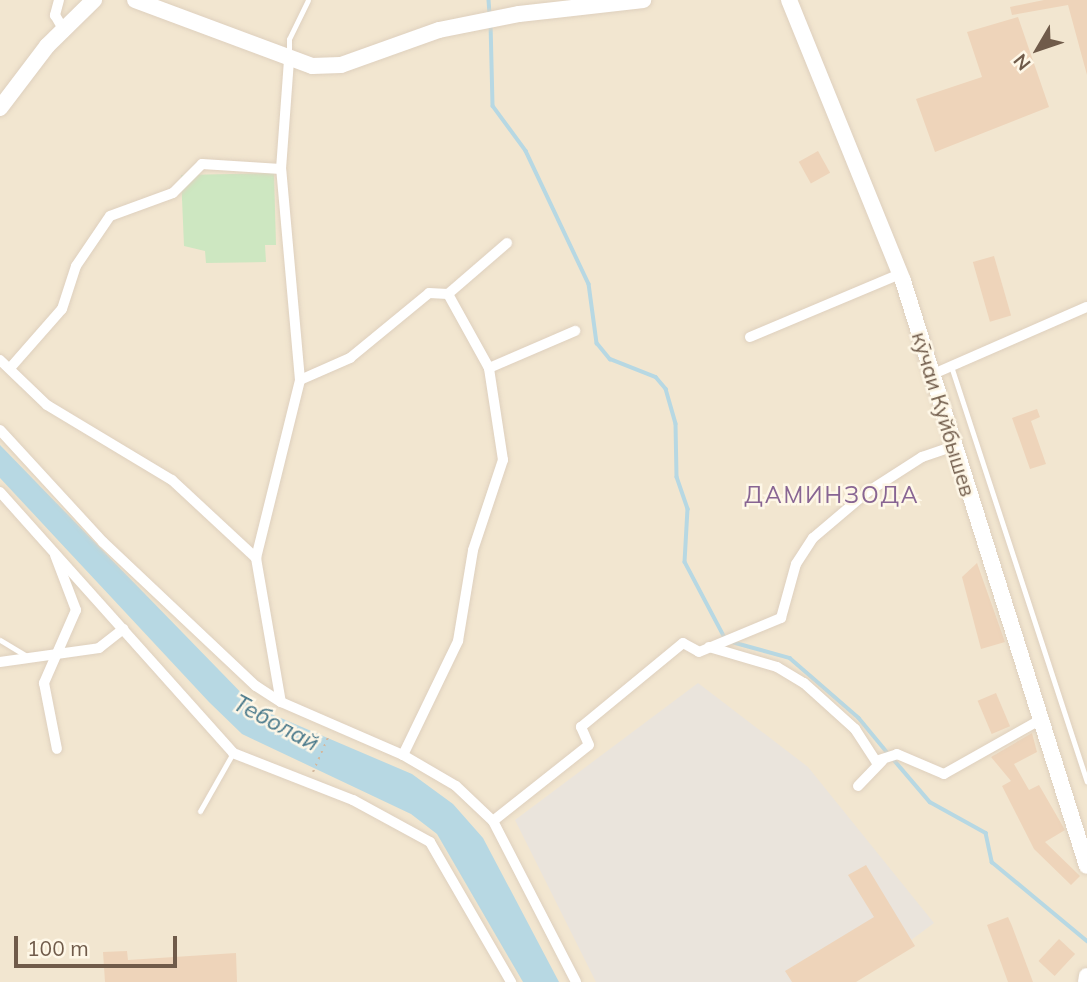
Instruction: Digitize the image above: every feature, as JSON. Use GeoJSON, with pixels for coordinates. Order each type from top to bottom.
{"type":"FeatureCollection","features":[{"type":"Feature","properties":{"kind":"main road"},"geometry":{"type":"LineString","coordinates":[[0,108],[94,0]]}},
{"type":"Feature","properties":{"kind":"main road"},"geometry":{"type":"LineString","coordinates":[[135,0],[289,59],[341,65],[490,20],[642,0]]}},
{"type":"Feature","properties":{"kind":"main road","name":"кӯчаи Куйбышев"},"geometry":{"type":"LineString","coordinates":[[789,0],[900,274],[1041,720],[1082,839],[1087,866]]}},
{"type":"Feature","properties":{"kind":"main road"},"geometry":{"type":"LineString","coordinates":[[1086,982],[1087,976]]}},
{"type":"Feature","properties":{"kind":"street"},"geometry":{"type":"LineString","coordinates":[[59,0],[55,15],[65,32]]}},
{"type":"Feature","properties":{"kind":"street"},"geometry":{"type":"LineString","coordinates":[[281,702],[256,558],[300,380],[281,169],[289,59]]}},
{"type":"Feature","properties":{"kind":"street"},"geometry":{"type":"LineString","coordinates":[[11,367],[62,309],[76,266],[110,216],[173,192],[202,164],[281,169]]}},
{"type":"Feature","properties":{"kind":"street"},"geometry":{"type":"LineString","coordinates":[[300,380],[350,358],[429,293],[448,294],[507,243]]}},
{"type":"Feature","properties":{"kind":"street"},"geometry":{"type":"LineString","coordinates":[[750,337],[900,274]]}},
{"type":"Feature","properties":{"kind":"street"},"geometry":{"type":"LineString","coordinates":[[403,755],[458,641],[473,550],[498,484],[503,460],[489,368],[448,294]]}},
{"type":"Feature","properties":{"kind":"street"},"geometry":{"type":"LineString","coordinates":[[932,375],[1087,307]]}},
{"type":"Feature","properties":{"kind":"street"},"geometry":{"type":"LineString","coordinates":[[489,368],[575,331]]}},
{"type":"Feature","properties":{"kind":"street"},"geometry":{"type":"LineString","coordinates":[[0,360],[11,367],[47,405],[172,480],[256,558]]}},
{"type":"Feature","properties":{"kind":"street"},"geometry":{"type":"LineString","coordinates":[[0,430],[103,542],[256,686],[281,702],[403,755],[456,786],[493,821],[576,982]]}},
{"type":"Feature","properties":{"kind":"street"},"geometry":{"type":"LineString","coordinates":[[493,821],[589,745],[581,727],[683,643],[699,652],[731,636],[781,618],[796,564],[813,538],[866,493],[922,457],[954,446]]}},
{"type":"Feature","properties":{"kind":"street"},"geometry":{"type":"LineString","coordinates":[[0,492],[233,753],[353,800],[430,842],[510,982]]}},
{"type":"Feature","properties":{"kind":"street"},"geometry":{"type":"LineString","coordinates":[[53,550],[76,610],[62,629],[57,654],[44,683],[57,749]]}},
{"type":"Feature","properties":{"kind":"street"},"geometry":{"type":"LineString","coordinates":[[0,662],[99,648],[123,629]]}},
{"type":"Feature","properties":{"kind":"street"},"geometry":{"type":"LineString","coordinates":[[714,644],[777,667],[804,683],[882,761]]}},
{"type":"Feature","properties":{"kind":"street"},"geometry":{"type":"LineString","coordinates":[[858,786],[882,761],[897,754],[944,774],[1041,720]]}},
{"type":"Feature","properties":{"kind":"lane"},"geometry":{"type":"LineString","coordinates":[[289,59],[289,40],[308,0]]}},
{"type":"Feature","properties":{"kind":"lane"},"geometry":{"type":"LineString","coordinates":[[951,366],[1087,781]]}},
{"type":"Feature","properties":{"kind":"lane"},"geometry":{"type":"LineString","coordinates":[[0,640],[30,658]]}},
{"type":"Feature","properties":{"kind":"lane"},"geometry":{"type":"LineString","coordinates":[[200,811],[233,753]]}},
{"type":"Feature","properties":{"kind":"path"},"geometry":{"type":"LineString","coordinates":[[310,778],[330,732]]}},
{"type":"Feature","properties":{"kind":"shaded area"},"geometry":{"type":"Polygon","coordinates":[[[0,0],[1087,0],[1087,982],[0,982],[0,0]]]}},
{"type":"Feature","properties":{"kind":"shaded area"},"geometry":{"type":"Polygon","coordinates":[[[698,683],[808,767],[934,923],[855,982],[596,982],[515,820],[698,683]]]}},
{"type":"Feature","properties":{"kind":"green space"},"geometry":{"type":"Polygon","coordinates":[[[274,173],[276,245],[265,245],[266,262],[206,263],[205,251],[184,246],[181,175],[274,173]]]}},
{"type":"Feature","properties":{"kind":"water","name":"Теболай"},"geometry":{"type":"Polygon","coordinates":[[[0,445],[255,707],[412,774],[453,804],[483,838],[559,982],[523,982],[437,834],[411,814],[242,734],[0,478],[0,445]]]}},
{"type":"Feature","properties":{"kind":"building"},"geometry":{"type":"Polygon","coordinates":[[[1044,0],[1087,0],[1087,75],[1068,5],[1012,15],[1010,7],[1044,0]]]}},
{"type":"Feature","properties":{"kind":"building"},"geometry":{"type":"Polygon","coordinates":[[[1018,17],[1049,107],[935,152],[916,99],[982,77],[967,32],[1018,17]]]}},
{"type":"Feature","properties":{"kind":"building"},"geometry":{"type":"Polygon","coordinates":[[[818,151],[830,173],[811,184],[799,162],[818,151]]]}},
{"type":"Feature","properties":{"kind":"building"},"geometry":{"type":"Polygon","coordinates":[[[994,256],[1011,316],[990,322],[973,262],[994,256]]]}},
{"type":"Feature","properties":{"kind":"building"},"geometry":{"type":"Polygon","coordinates":[[[1037,409],[1040,417],[1031,421],[1046,464],[1030,469],[1012,418],[1037,409]]]}},
{"type":"Feature","properties":{"kind":"building"},"geometry":{"type":"Polygon","coordinates":[[[977,563],[1005,642],[981,649],[962,577],[977,563]]]}},
{"type":"Feature","properties":{"kind":"building"},"geometry":{"type":"Polygon","coordinates":[[[996,693],[1010,726],[992,734],[978,701],[996,693]]]}},
{"type":"Feature","properties":{"kind":"building"},"geometry":{"type":"Polygon","coordinates":[[[1032,733],[1037,752],[1014,764],[1029,790],[1039,785],[1065,830],[1045,842],[1080,876],[1071,885],[1034,849],[1002,786],[1011,781],[991,757],[1032,733]]]}},
{"type":"Feature","properties":{"kind":"building"},"geometry":{"type":"Polygon","coordinates":[[[866,865],[915,946],[856,982],[792,982],[785,971],[874,917],[848,875],[866,865]]]}},
{"type":"Feature","properties":{"kind":"building"},"geometry":{"type":"Polygon","coordinates":[[[1008,917],[1033,982],[1008,982],[987,925],[1008,917]]]}},
{"type":"Feature","properties":{"kind":"building"},"geometry":{"type":"Polygon","coordinates":[[[1059,939],[1075,954],[1055,976],[1039,961],[1059,939]]]}},
{"type":"Feature","properties":{"kind":"building"},"geometry":{"type":"Polygon","coordinates":[[[127,951],[128,960],[236,953],[237,982],[105,982],[103,952],[127,951]]]}},
{"type":"Feature","properties":{"kind":"waterway"},"geometry":{"type":"LineString","coordinates":[[489,0],[490,15]]}},
{"type":"Feature","properties":{"kind":"waterway"},"geometry":{"type":"LineString","coordinates":[[491,23],[493,106],[526,151],[589,284],[597,343],[610,359],[656,377],[666,389],[676,424],[677,477],[688,509],[685,562],[725,638]]}},
{"type":"Feature","properties":{"kind":"waterway"},"geometry":{"type":"LineString","coordinates":[[732,642],[790,658],[859,718],[887,752]]}},
{"type":"Feature","properties":{"kind":"waterway"},"geometry":{"type":"LineString","coordinates":[[895,761],[930,802],[986,833],[992,862],[1087,941]]}},
{"type":"Feature","properties":{"kind":"district","name":"ДАМИНЗОДА"},"geometry":{"type":"Point","coordinates":[832,495]}}]}
